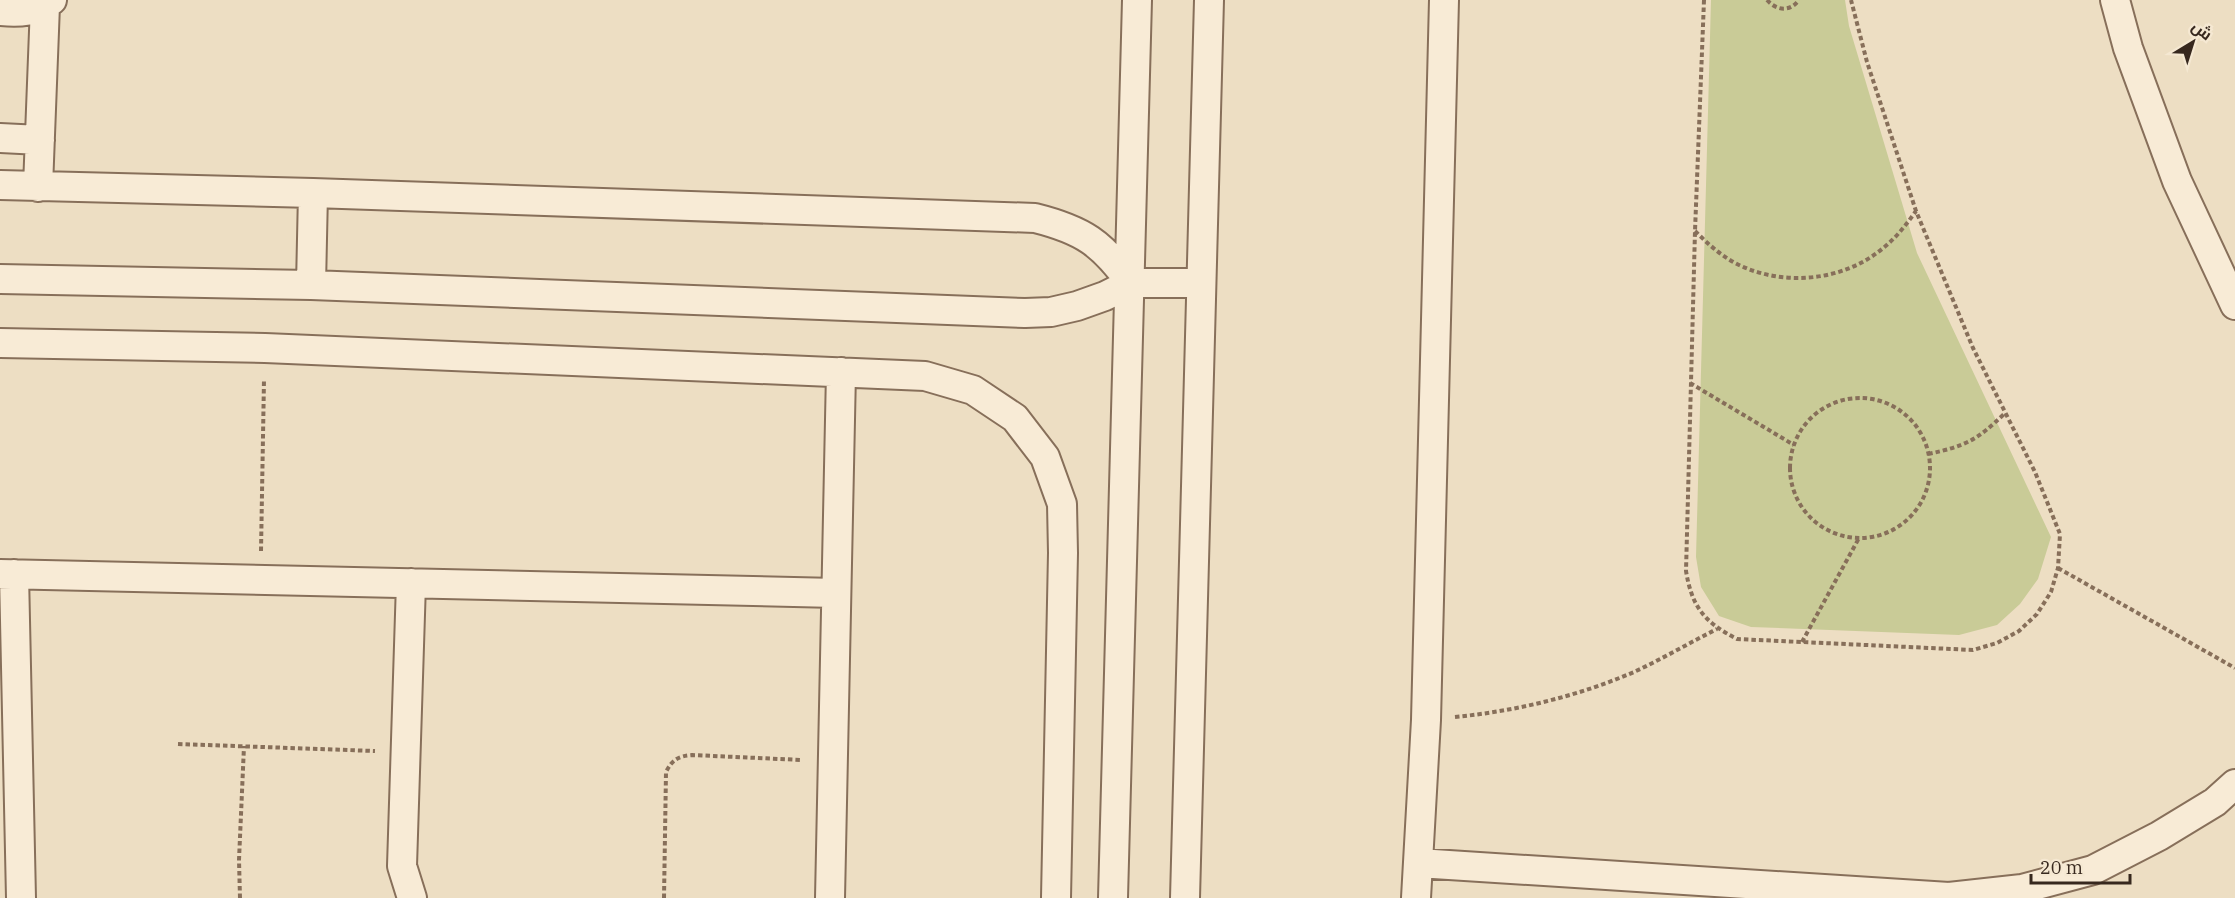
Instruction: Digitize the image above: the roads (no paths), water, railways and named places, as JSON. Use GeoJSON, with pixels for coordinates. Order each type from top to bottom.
{"type":"FeatureCollection","features":[{"type":"Feature","properties":{"kind":"street"},"geometry":{"type":"LineString","coordinates":[[1113,898],[1137,0]]}},
{"type":"Feature","properties":{"kind":"street"},"geometry":{"type":"LineString","coordinates":[[1185,898],[1209,0]]}},
{"type":"Feature","properties":{"kind":"street"},"geometry":{"type":"LineString","coordinates":[[1416,898],[1426,720],[1444,0]]}},
{"type":"Feature","properties":{"kind":"street"},"geometry":{"type":"LineString","coordinates":[[2115,0],[2128,48],[2177,181],[2235,305]]}},
{"type":"Feature","properties":{"kind":"street"},"geometry":{"type":"LineString","coordinates":[[0,11],[20,13],[49,3],[38,187]]}},
{"type":"Feature","properties":{"kind":"street"},"geometry":{"type":"LineString","coordinates":[[0,138],[40,140]]}},
{"type":"Feature","properties":{"kind":"street"},"geometry":{"type":"LineString","coordinates":[[0,185],[313,193],[1035,218],[1064,225],[1091,239],[1114,259],[1131,283]]}},
{"type":"Feature","properties":{"kind":"street"},"geometry":{"type":"LineString","coordinates":[[312,285],[313,193]]}},
{"type":"Feature","properties":{"kind":"street"},"geometry":{"type":"LineString","coordinates":[[0,279],[312,285],[1025,313],[1051,312],[1077,306],[1131,283],[1201,283]]}},
{"type":"Feature","properties":{"kind":"street"},"geometry":{"type":"LineString","coordinates":[[0,343],[265,348],[925,376],[973,390],[1015,418],[1045,457],[1062,504],[1056,898]]}},
{"type":"Feature","properties":{"kind":"street"},"geometry":{"type":"LineString","coordinates":[[830,898],[841,372]]}},
{"type":"Feature","properties":{"kind":"street"},"geometry":{"type":"LineString","coordinates":[[21,898],[7,574],[836,593]]}},
{"type":"Feature","properties":{"kind":"street"},"geometry":{"type":"LineString","coordinates":[[411,584],[402,866],[412,898]]}},
{"type":"Feature","properties":{"kind":"street"},"geometry":{"type":"LineString","coordinates":[[1418,863],[1949,897],[2022,889],[2093,870],[2215,802],[2235,784]]}}]}
